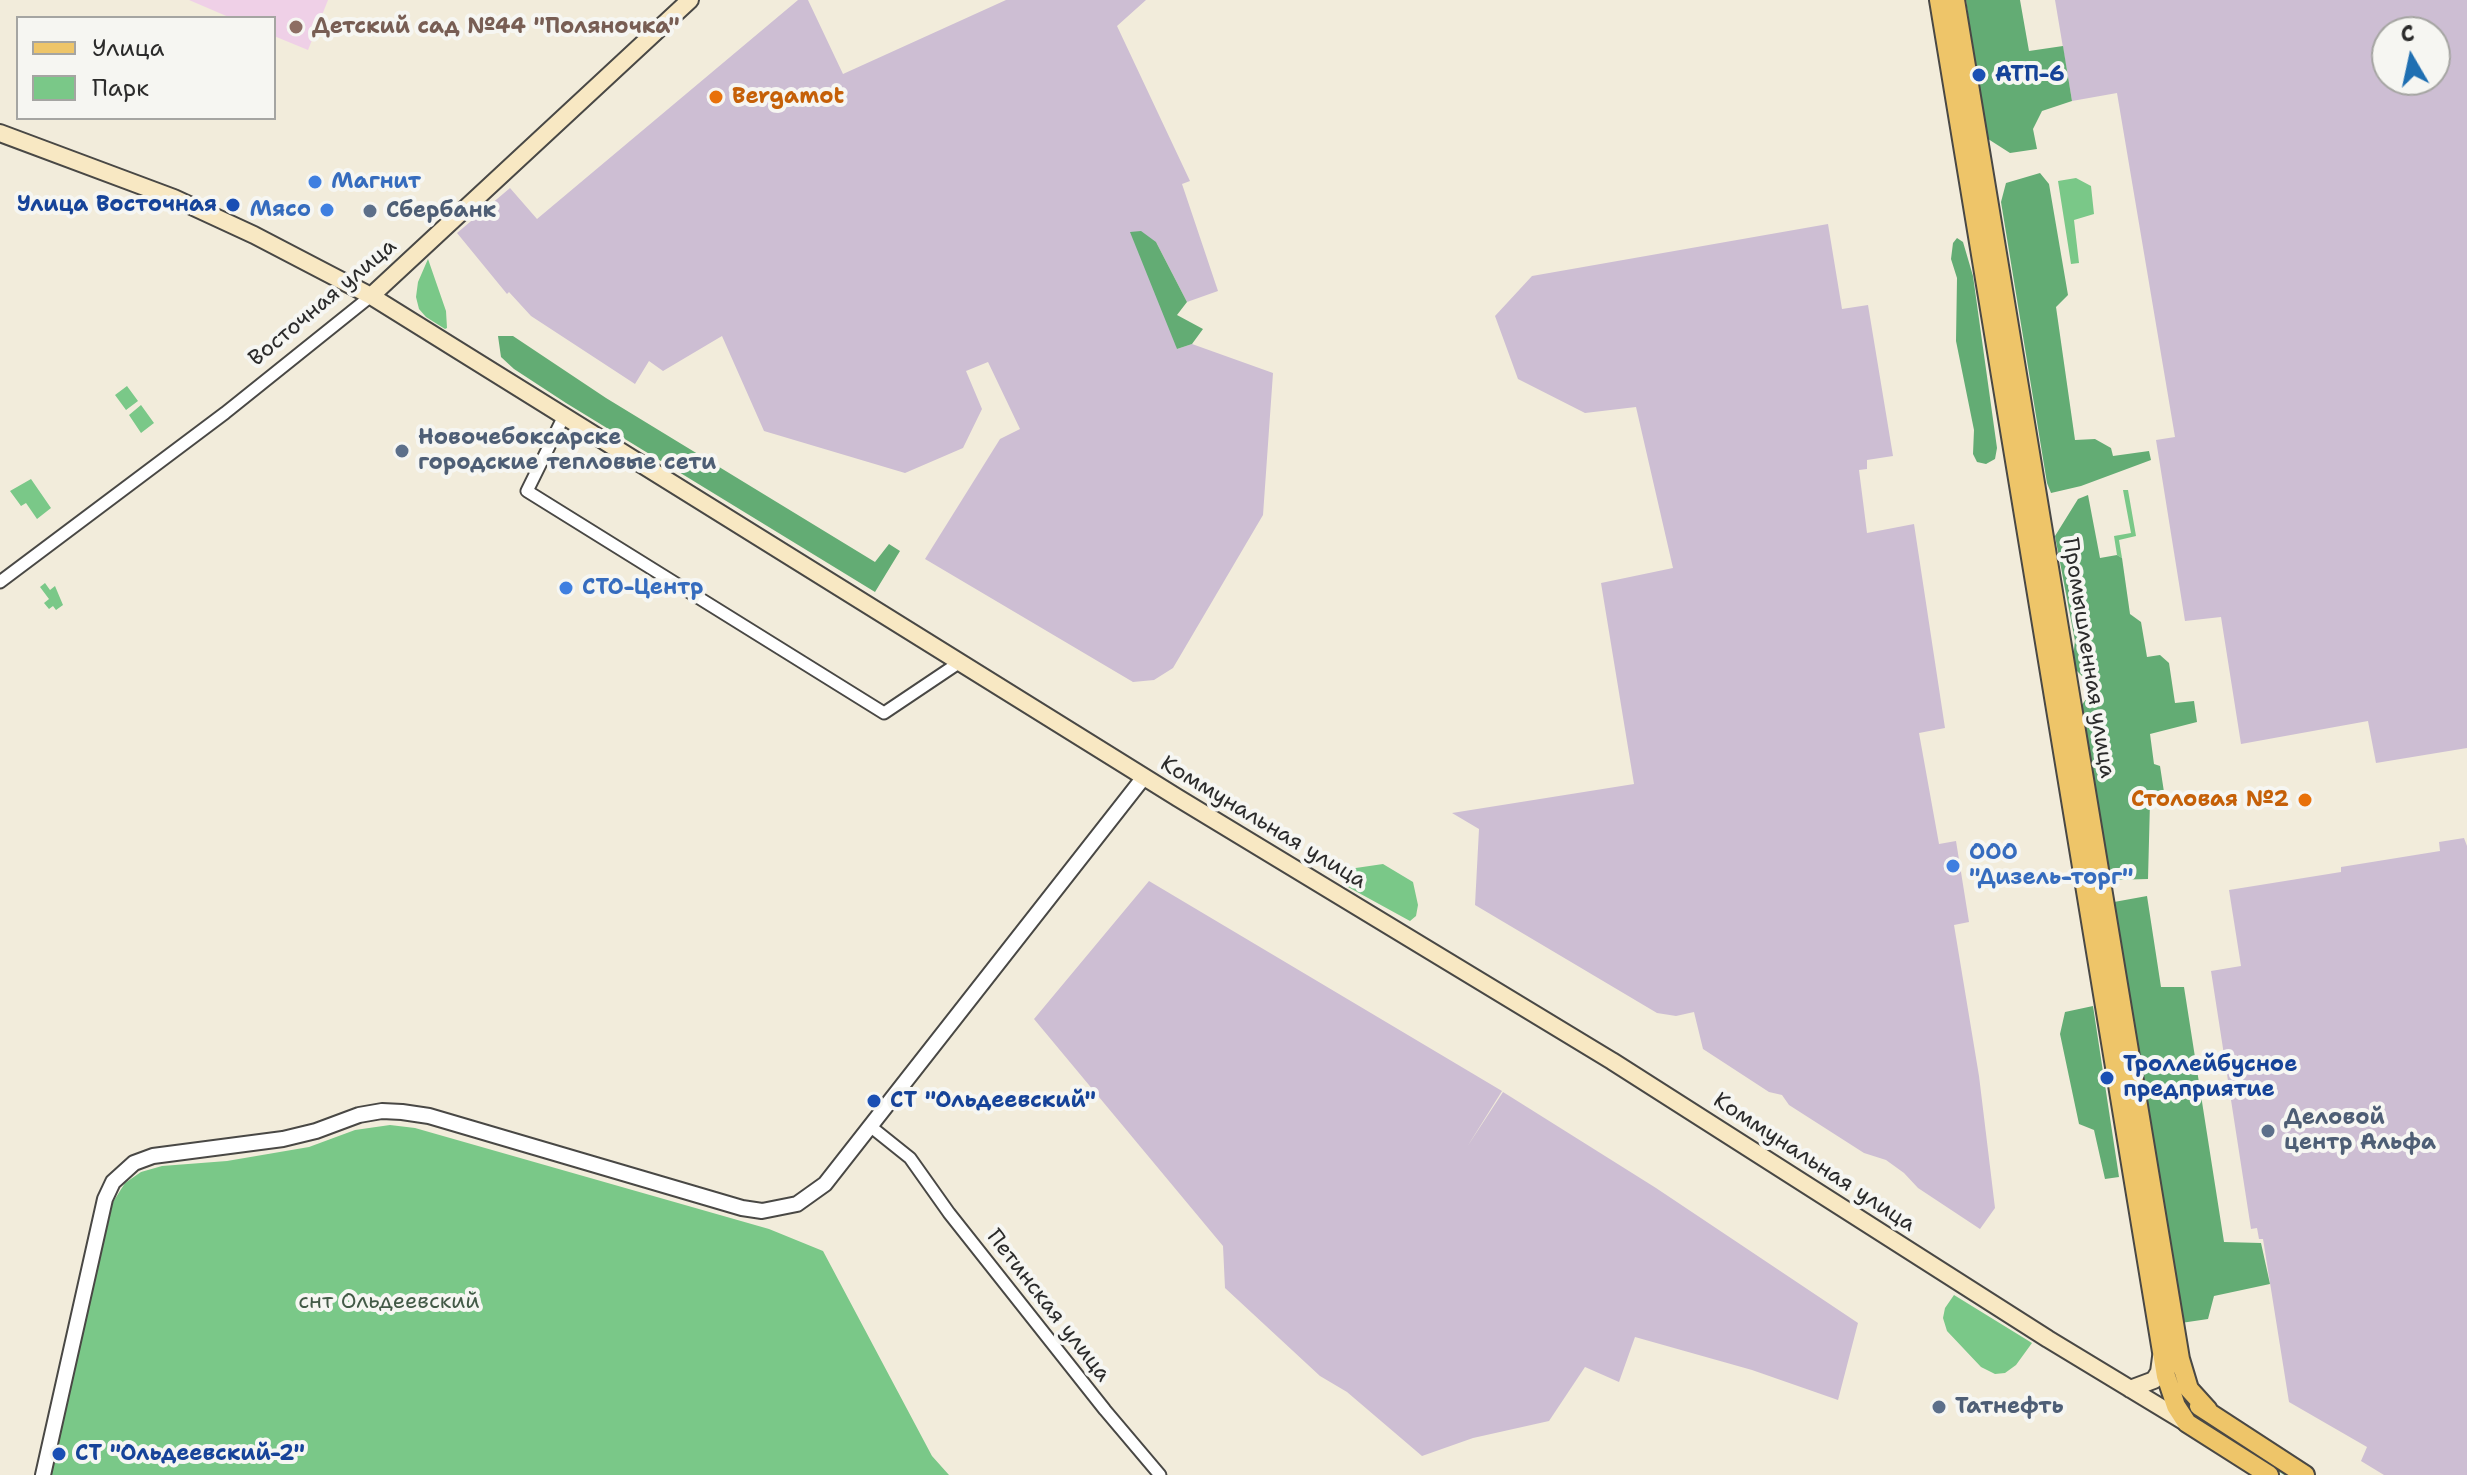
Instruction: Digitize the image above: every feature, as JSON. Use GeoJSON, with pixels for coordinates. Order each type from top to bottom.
{"type":"FeatureCollection","features":[{"type":"Feature","properties":{"kind":"main road","name":"Восточная улица"},"geometry":{"type":"LineString","coordinates":[[371,296],[690,0]]}},
{"type":"Feature","properties":{"kind":"main road","name":"Промышленная улица"},"geometry":{"type":"LineString","coordinates":[[1939,0],[1976,174]]}},
{"type":"Feature","properties":{"kind":"main road","name":"Промышленная улица"},"geometry":{"type":"LineString","coordinates":[[1955,0],[1976,174],[2111,992],[2161,1351],[2170,1394],[2187,1423]]}},
{"type":"Feature","properties":{"kind":"main road","name":"Коммунальная улица"},"geometry":{"type":"LineString","coordinates":[[0,133],[174,198],[254,235],[371,296],[1144,777],[1625,1069],[2130,1389]]}},
{"type":"Feature","properties":{"kind":"main road","name":"Промышленная улица"},"geometry":{"type":"LineString","coordinates":[[2111,992],[2185,1379],[2196,1398],[2208,1410]]}},
{"type":"Feature","properties":{"kind":"main road"},"geometry":{"type":"LineString","coordinates":[[2130,1389],[2154,1380],[2159,1372],[2161,1351]]}},
{"type":"Feature","properties":{"kind":"main road"},"geometry":{"type":"LineString","coordinates":[[2170,1394],[2180,1390],[2185,1379]]}},
{"type":"Feature","properties":{"kind":"main road","name":"Промышленная улица"},"geometry":{"type":"LineString","coordinates":[[2130,1389],[2170,1394],[2208,1410],[2305,1475]]}},
{"type":"Feature","properties":{"kind":"main road","name":"Промышленная улица"},"geometry":{"type":"LineString","coordinates":[[2130,1389],[2269,1475]]}},
{"type":"Feature","properties":{"kind":"street","name":"Восточная улица"},"geometry":{"type":"LineString","coordinates":[[0,582],[225,413],[371,296]]}},
{"type":"Feature","properties":{"kind":"street"},"geometry":{"type":"LineString","coordinates":[[564,416],[527,491],[884,713],[960,662]]}},
{"type":"Feature","properties":{"kind":"street"},"geometry":{"type":"LineString","coordinates":[[43,1475],[105,1199],[113,1182],[134,1163],[153,1156],[283,1139],[359,1115],[402,1112],[429,1116],[742,1208],[762,1211],[780,1209],[809,1198],[825,1184],[1144,777]]}},
{"type":"Feature","properties":{"kind":"street","name":"Петинская улица"},"geometry":{"type":"LineString","coordinates":[[870,1126],[910,1158],[949,1213],[1085,1386],[1160,1475]]}},
{"type":"Feature","properties":{"kind":"shaded area","name":"Детский сад №44 \"Поляночка\""},"geometry":{"type":"Polygon","coordinates":[[[189,0],[328,0],[308,50],[276,37],[276,16],[226,16],[189,0]]]}},
{"type":"Feature","properties":{"kind":"shaded area"},"geometry":{"type":"Polygon","coordinates":[[[798,0],[808,0],[843,74],[1006,0],[1146,0],[1117,26],[1190,181],[1182,184],[1218,291],[1187,302],[1156,242],[1177,349],[1192,344],[1273,373],[1263,515],[1173,668],[1154,680],[1133,682],[925,559],[1000,439],[1020,429],[988,362],[966,371],[982,409],[963,448],[905,473],[764,431],[722,336],[663,371],[649,361],[635,384],[531,316],[509,292],[507,294],[457,233],[510,188],[537,219],[798,0]]]}},
{"type":"Feature","properties":{"kind":"shaded area"},"geometry":{"type":"Polygon","coordinates":[[[2055,0],[2467,0],[2467,748],[2376,763],[2368,721],[2241,744],[2221,617],[2185,621],[2156,440],[2175,437],[2117,93],[2072,101],[2055,0]]]}},
{"type":"Feature","properties":{"kind":"shaded area"},"geometry":{"type":"Polygon","coordinates":[[[1828,224],[1842,309],[1868,305],[1893,456],[1867,460],[1867,469],[1859,470],[1867,533],[1914,524],[1945,728],[1919,733],[1939,844],[1956,841],[1969,922],[1954,925],[1979,1076],[1995,1208],[1980,1229],[1918,1188],[1886,1160],[1864,1153],[1789,1105],[1782,1095],[1769,1092],[1703,1049],[1694,1012],[1676,1016],[1657,1013],[1475,905],[1479,829],[1452,813],[1634,784],[1601,583],[1673,568],[1636,407],[1585,413],[1518,379],[1495,316],[1532,276],[1828,224]]]}},
{"type":"Feature","properties":{"kind":"shaded area"},"geometry":{"type":"Polygon","coordinates":[[[2464,838],[2467,846],[2467,1475],[2384,1475],[2361,1461],[2367,1447],[2289,1402],[2263,1239],[2259,1239],[2257,1228],[2251,1229],[2211,971],[2241,966],[2229,890],[2341,872],[2341,867],[2440,851],[2439,842],[2464,838]]]}},
{"type":"Feature","properties":{"kind":"shaded area"},"geometry":{"type":"Polygon","coordinates":[[[1149,881],[1502,1091],[1467,1147],[1503,1092],[1656,1188],[1858,1323],[1838,1400],[1752,1370],[1635,1337],[1619,1382],[1585,1367],[1549,1421],[1473,1438],[1422,1456],[1347,1392],[1320,1376],[1225,1288],[1223,1246],[1034,1019],[1149,881]]]}},
{"type":"Feature","properties":{"kind":"green space"},"geometry":{"type":"Polygon","coordinates":[[[1966,0],[2020,0],[2029,51],[2063,46],[2072,101],[2042,111],[2033,129],[2037,149],[2010,153],[1985,137],[1966,0]]]}},
{"type":"Feature","properties":{"kind":"green space"},"geometry":{"type":"Polygon","coordinates":[[[2040,173],[2049,184],[2068,295],[2056,307],[2075,440],[2095,439],[2111,448],[2113,456],[2149,451],[2151,460],[2081,486],[2051,493],[2001,202],[2006,183],[2040,173]]]}},
{"type":"Feature","properties":{"kind":"green space"},"geometry":{"type":"Polygon","coordinates":[[[2076,178],[2091,186],[2094,214],[2074,220],[2079,263],[2071,264],[2058,181],[2076,178]]]}},
{"type":"Feature","properties":{"kind":"green space"},"geometry":{"type":"Polygon","coordinates":[[[1141,231],[1156,242],[1187,302],[1177,315],[1203,329],[1192,344],[1177,349],[1130,232],[1141,231]]]}},
{"type":"Feature","properties":{"kind":"green space"},"geometry":{"type":"Polygon","coordinates":[[[1957,238],[1963,242],[1973,276],[1997,448],[1995,459],[1986,464],[1977,462],[1973,454],[1974,430],[1956,341],[1957,278],[1951,259],[1953,243],[1957,238]]]}},
{"type":"Feature","properties":{"kind":"green space"},"geometry":{"type":"Polygon","coordinates":[[[428,259],[446,311],[445,329],[426,317],[419,309],[416,297],[418,282],[428,259]]]}},
{"type":"Feature","properties":{"kind":"green space"},"geometry":{"type":"Polygon","coordinates":[[[498,336],[513,336],[606,398],[875,562],[889,544],[900,551],[875,592],[514,369],[501,357],[498,336]]]}},
{"type":"Feature","properties":{"kind":"green space"},"geometry":{"type":"Polygon","coordinates":[[[127,386],[138,401],[126,410],[115,395],[127,386]]]}},
{"type":"Feature","properties":{"kind":"green space"},"geometry":{"type":"Polygon","coordinates":[[[141,405],[154,423],[141,433],[129,415],[141,405]]]}},
{"type":"Feature","properties":{"kind":"green space"},"geometry":{"type":"Polygon","coordinates":[[[31,479],[51,508],[37,519],[26,503],[21,506],[10,491],[31,479]]]}},
{"type":"Feature","properties":{"kind":"green space"},"geometry":{"type":"Polygon","coordinates":[[[2123,490],[2128,490],[2136,536],[2119,540],[2122,558],[2117,555],[2114,536],[2131,533],[2123,490]]]}},
{"type":"Feature","properties":{"kind":"green space"},"geometry":{"type":"Polygon","coordinates":[[[2088,495],[2100,558],[2117,555],[2122,558],[2130,614],[2141,622],[2147,657],[2160,655],[2169,663],[2175,703],[2194,701],[2197,722],[2150,734],[2154,764],[2160,766],[2164,792],[2150,802],[2148,879],[2111,880],[2081,706],[2087,698],[2085,679],[2076,670],[2073,657],[2075,641],[2055,536],[2078,499],[2088,495]]]}},
{"type":"Feature","properties":{"kind":"green space"},"geometry":{"type":"Polygon","coordinates":[[[45,583],[50,590],[55,586],[63,605],[56,610],[53,606],[49,609],[44,603],[49,599],[40,587],[45,583]]]}},
{"type":"Feature","properties":{"kind":"green space"},"geometry":{"type":"Polygon","coordinates":[[[1383,864],[1413,882],[1418,905],[1416,916],[1410,921],[1348,887],[1345,879],[1349,869],[1383,864]]]}},
{"type":"Feature","properties":{"kind":"green space"},"geometry":{"type":"Polygon","coordinates":[[[2147,896],[2161,987],[2184,987],[2224,1242],[2261,1243],[2270,1284],[2214,1296],[2208,1319],[2181,1323],[2114,902],[2147,896]]]}},
{"type":"Feature","properties":{"kind":"green space"},"geometry":{"type":"Polygon","coordinates":[[[2093,1006],[2119,1177],[2105,1179],[2094,1130],[2079,1124],[2060,1034],[2065,1012],[2093,1006]]]}},
{"type":"Feature","properties":{"kind":"green space","name":"снт Ольдеевский"},"geometry":{"type":"Polygon","coordinates":[[[390,1125],[415,1128],[769,1229],[823,1251],[932,1456],[949,1475],[51,1475],[113,1202],[125,1183],[141,1172],[162,1166],[227,1161],[309,1147],[355,1130],[390,1125]]]}},
{"type":"Feature","properties":{"kind":"green space"},"geometry":{"type":"Polygon","coordinates":[[[1954,1295],[2032,1343],[2016,1365],[2005,1373],[1995,1374],[1981,1367],[1947,1331],[1943,1318],[1945,1308],[1954,1295]]]}},
{"type":"Feature","properties":{"kind":"green space"},"geometry":{"type":"Polygon","coordinates":[[[2194,1410],[2295,1475],[2284,1475],[2191,1415],[2194,1410]]]}},
{"type":"Feature","properties":{"kind":"place","name":"Детский сад №44 \"Поляночка\""},"geometry":{"type":"Point","coordinates":[296,27]}},
{"type":"Feature","properties":{"kind":"place","name":"АТП-6"},"geometry":{"type":"Point","coordinates":[1979,75]}},
{"type":"Feature","properties":{"kind":"place","name":"Bergamot"},"geometry":{"type":"Point","coordinates":[716,97]}},
{"type":"Feature","properties":{"kind":"place","name":"Магнит"},"geometry":{"type":"Point","coordinates":[315,182]}},
{"type":"Feature","properties":{"kind":"place","name":"Улица Восточная"},"geometry":{"type":"Point","coordinates":[233,205]}},
{"type":"Feature","properties":{"kind":"place","name":"Мясо"},"geometry":{"type":"Point","coordinates":[327,210]}},
{"type":"Feature","properties":{"kind":"place","name":"Сбербанк"},"geometry":{"type":"Point","coordinates":[370,211]}},
{"type":"Feature","properties":{"kind":"place","name":"Новочебоксарске городские тепловые сети"},"geometry":{"type":"Point","coordinates":[402,451]}},
{"type":"Feature","properties":{"kind":"place","name":"СТО-Центр"},"geometry":{"type":"Point","coordinates":[566,588]}},
{"type":"Feature","properties":{"kind":"place","name":"Столовая №2"},"geometry":{"type":"Point","coordinates":[2305,800]}},
{"type":"Feature","properties":{"kind":"place","name":"ООО \"Дизель-торг\""},"geometry":{"type":"Point","coordinates":[1953,866]}},
{"type":"Feature","properties":{"kind":"place","name":"Троллейбусное предприятие"},"geometry":{"type":"Point","coordinates":[2107,1078]}},
{"type":"Feature","properties":{"kind":"place","name":"СТ \"Ольдеевский\""},"geometry":{"type":"Point","coordinates":[874,1101]}},
{"type":"Feature","properties":{"kind":"place","name":"Деловой центр Альфа"},"geometry":{"type":"Point","coordinates":[2268,1131]}},
{"type":"Feature","properties":{"kind":"place","name":"Татнефть"},"geometry":{"type":"Point","coordinates":[1939,1407]}},
{"type":"Feature","properties":{"kind":"place","name":"СТ \"Ольдеевский-2\""},"geometry":{"type":"Point","coordinates":[59,1454]}}]}
